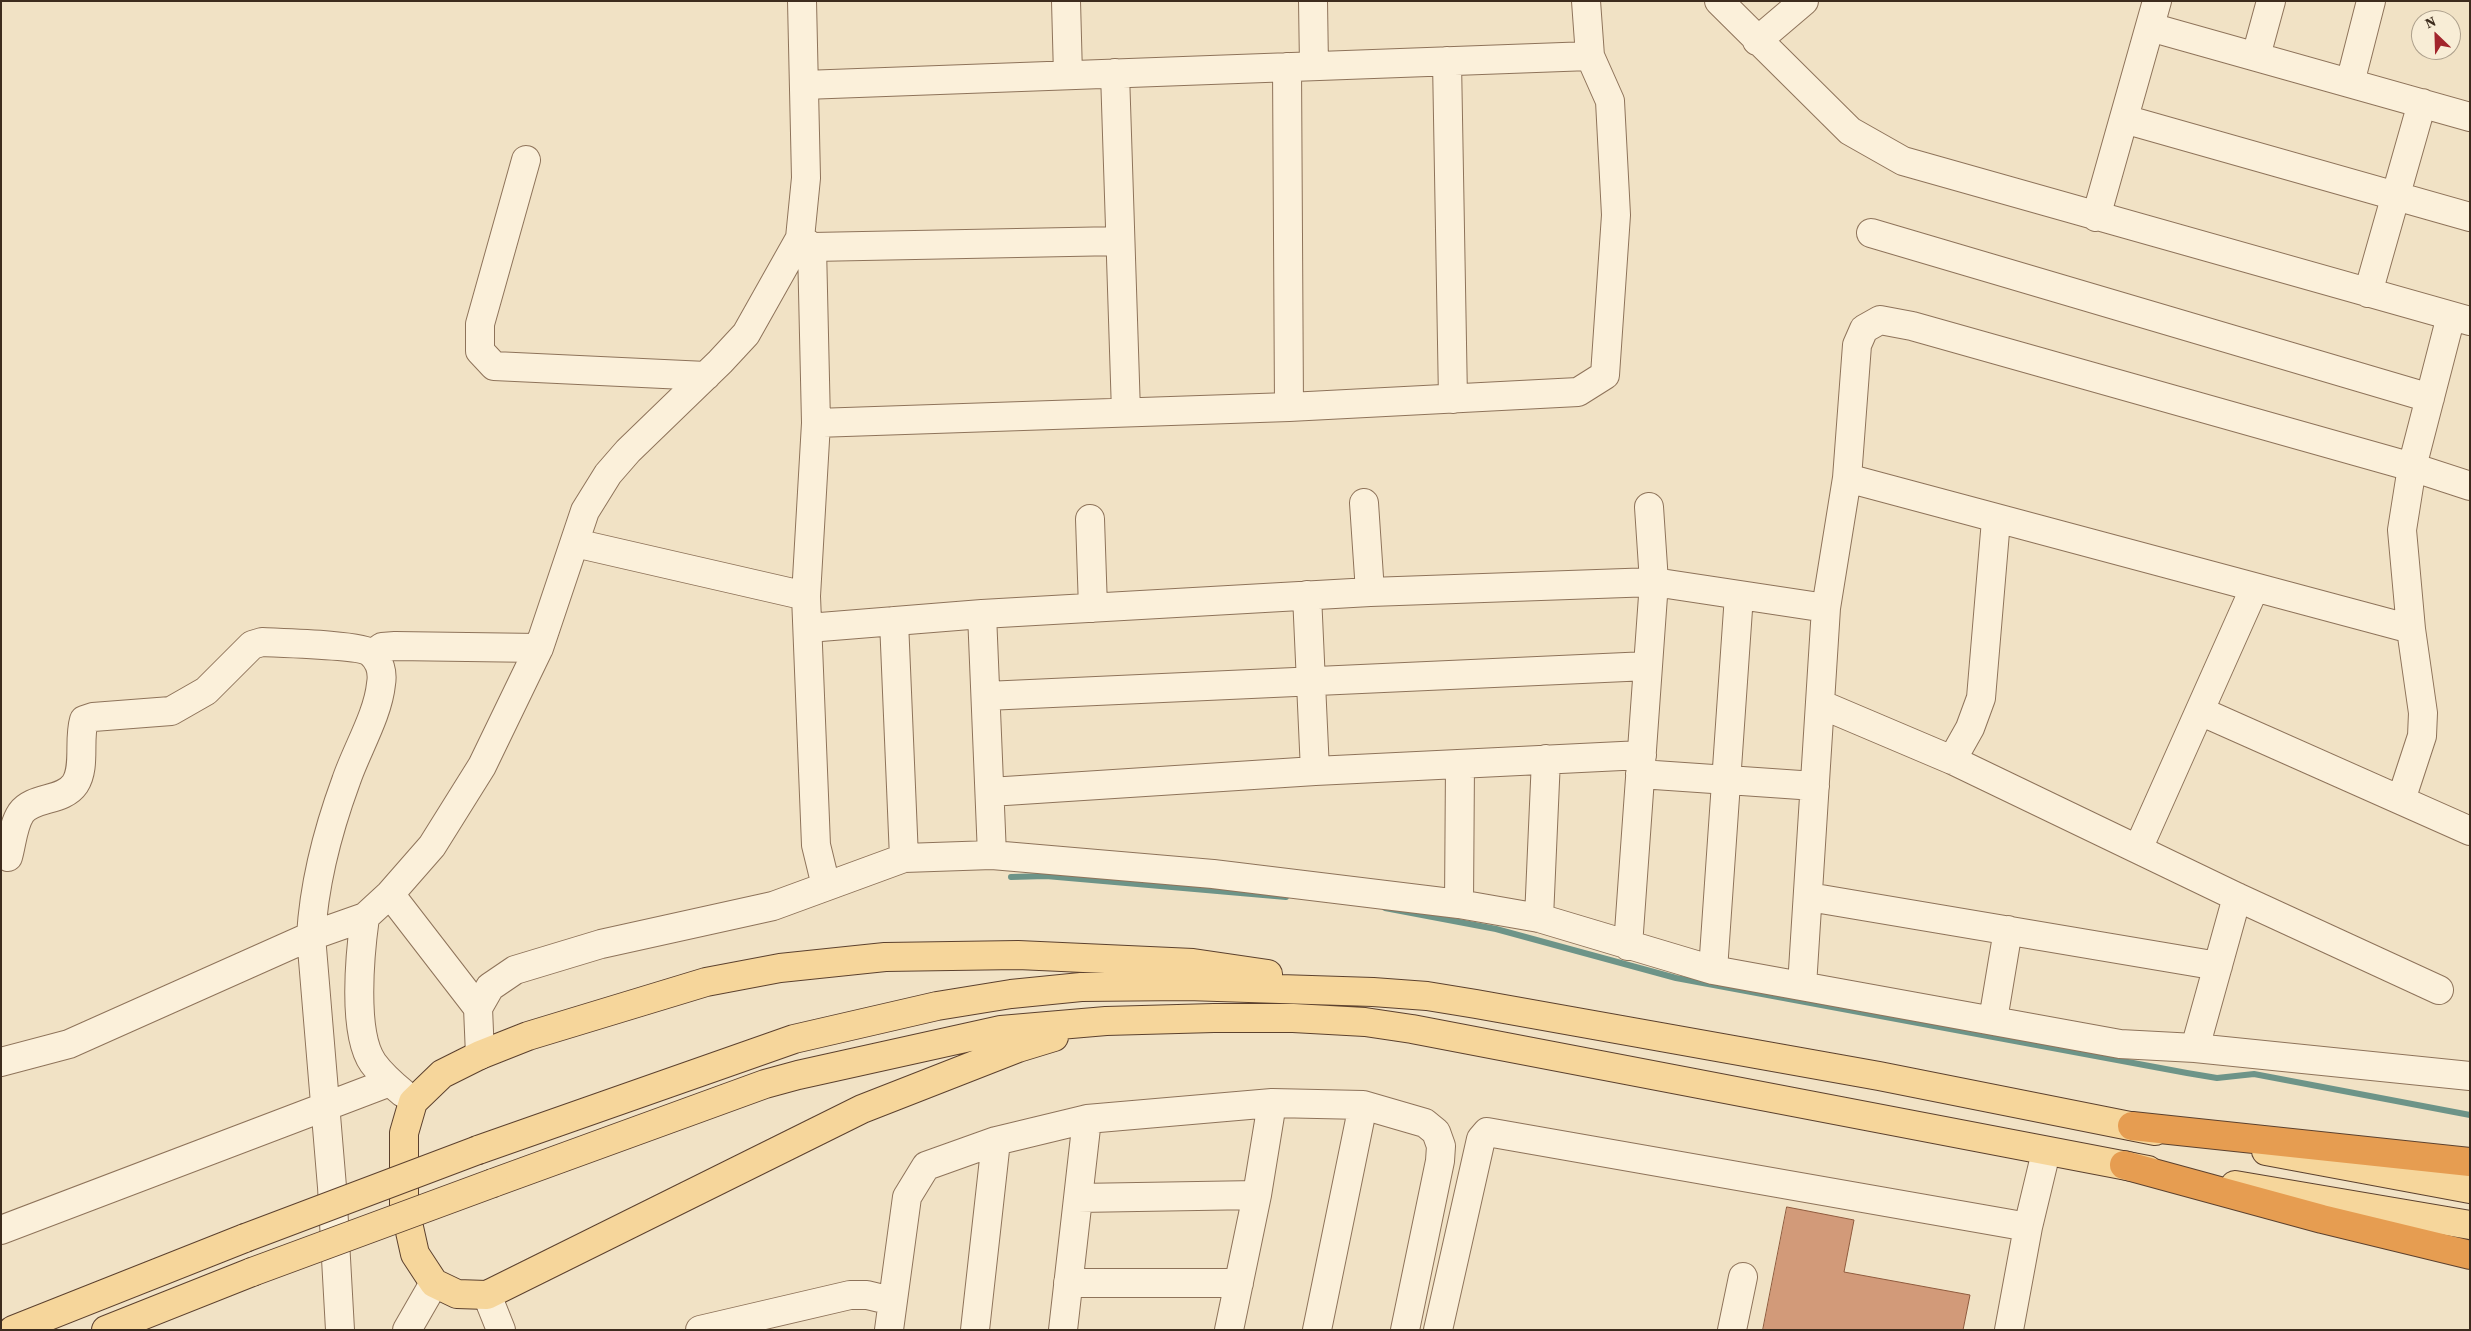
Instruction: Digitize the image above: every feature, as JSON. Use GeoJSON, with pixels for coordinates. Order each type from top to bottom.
{"type":"FeatureCollection","features":[{"type":"Feature","properties":{"kind":"highway"},"geometry":{"type":"LineString","coordinates":[[2132,1126],[2470,1162]]}},
{"type":"Feature","properties":{"kind":"highway"},"geometry":{"type":"LineString","coordinates":[[2124,1165],[2322,1219],[2470,1255]]}},
{"type":"Feature","properties":{"kind":"main road"},"geometry":{"type":"LineString","coordinates":[[1106,1021],[1018,1048],[862,1109],[486,1295],[457,1294],[434,1283],[415,1254],[404,1205],[404,1133],[413,1102],[442,1074],[480,1055],[528,1036],[706,982],[780,968],[885,957],[1018,955],[1193,963],[1427,996],[1859,1073],[2470,1189]]}},
{"type":"Feature","properties":{"kind":"main road"},"geometry":{"type":"LineString","coordinates":[[13,1330],[244,1238],[478,1150],[794,1039],[974,1000],[1081,988],[1187,986],[1427,996]]}},
{"type":"Feature","properties":{"kind":"main road"},"geometry":{"type":"LineString","coordinates":[[106,1330],[252,1272],[493,1183],[727,1097],[798,1075],[1001,1030],[1106,1021],[1293,1018],[1365,1022],[1478,1040],[2046,1152],[2470,1225]]}},
{"type":"Feature","properties":{"kind":"street"},"geometry":{"type":"LineString","coordinates":[[802,1],[806,242],[816,423],[806,596],[816,845],[826,886]]}},
{"type":"Feature","properties":{"kind":"street"},"geometry":{"type":"LineString","coordinates":[[1066,1],[1068,75]]}},
{"type":"Feature","properties":{"kind":"street"},"geometry":{"type":"LineString","coordinates":[[1313,1],[1314,66]]}},
{"type":"Feature","properties":{"kind":"street"},"geometry":{"type":"LineString","coordinates":[[816,423],[1289,407],[1578,392],[1605,375],[1616,215],[1610,101],[1590,56],[1586,1]]}},
{"type":"Feature","properties":{"kind":"street"},"geometry":{"type":"LineString","coordinates":[[1719,1],[1757,41],[1850,131],[1903,161],[2460,319],[2430,398],[2412,467],[2402,530],[2410,629],[2420,689],[2422,736],[2401,800]]}},
{"type":"Feature","properties":{"kind":"street"},"geometry":{"type":"LineString","coordinates":[[1757,41],[1804,1]]}},
{"type":"Feature","properties":{"kind":"street"},"geometry":{"type":"LineString","coordinates":[[2256,56],[2271,1]]}},
{"type":"Feature","properties":{"kind":"street"},"geometry":{"type":"LineString","coordinates":[[2350,83],[2371,1]]}},
{"type":"Feature","properties":{"kind":"street"},"geometry":{"type":"LineString","coordinates":[[2096,217],[2154,14],[2256,56],[2470,117]]}},
{"type":"Feature","properties":{"kind":"street"},"geometry":{"type":"LineString","coordinates":[[804,84],[1590,56]]}},
{"type":"Feature","properties":{"kind":"street"},"geometry":{"type":"LineString","coordinates":[[1447,61],[1453,399]]}},
{"type":"Feature","properties":{"kind":"street"},"geometry":{"type":"LineString","coordinates":[[1287,67],[1289,407]]}},
{"type":"Feature","properties":{"kind":"street"},"geometry":{"type":"LineString","coordinates":[[1115,73],[1126,412]]}},
{"type":"Feature","properties":{"kind":"street"},"geometry":{"type":"LineString","coordinates":[[2368,293],[2422,103]]}},
{"type":"Feature","properties":{"kind":"street"},"geometry":{"type":"LineString","coordinates":[[2124,119],[2470,217]]}},
{"type":"Feature","properties":{"kind":"street"},"geometry":{"type":"LineString","coordinates":[[526,160],[480,324],[480,350],[494,366],[706,376]]}},
{"type":"Feature","properties":{"kind":"street"},"geometry":{"type":"LineString","coordinates":[[1871,233],[2430,398]]}},
{"type":"Feature","properties":{"kind":"street"},"geometry":{"type":"LineString","coordinates":[[806,242],[1120,241]]}},
{"type":"Feature","properties":{"kind":"street"},"geometry":{"type":"LineString","coordinates":[[1,1062],[69,1044],[315,935],[357,920],[390,894],[432,846],[482,766],[539,648],[574,543],[593,495],[628,451],[706,376],[746,334],[806,242]]}},
{"type":"Feature","properties":{"kind":"street"},"geometry":{"type":"LineString","coordinates":[[1802,986],[1826,608],[1847,478],[1857,345],[1864,328],[1880,320],[1912,326],[2412,467],[2470,486]]}},
{"type":"Feature","properties":{"kind":"street"},"geometry":{"type":"LineString","coordinates":[[1847,478],[1996,520],[2410,629]]}},
{"type":"Feature","properties":{"kind":"street"},"geometry":{"type":"LineString","coordinates":[[1364,503],[1370,592]]}},
{"type":"Feature","properties":{"kind":"street"},"geometry":{"type":"LineString","coordinates":[[1628,946],[1654,582],[1649,508]]}},
{"type":"Feature","properties":{"kind":"street"},"geometry":{"type":"LineString","coordinates":[[1090,519],[1093,608]]}},
{"type":"Feature","properties":{"kind":"street"},"geometry":{"type":"LineString","coordinates":[[1952,760],[1970,728],[1980,698],[1996,520]]}},
{"type":"Feature","properties":{"kind":"street"},"geometry":{"type":"LineString","coordinates":[[574,543],[806,596]]}},
{"type":"Feature","properties":{"kind":"street"},"geometry":{"type":"LineString","coordinates":[[808,628],[982,614],[1307,595],[1654,582],[1826,608]]}},
{"type":"Feature","properties":{"kind":"street"},"geometry":{"type":"LineString","coordinates":[[2138,850],[2254,589]]}},
{"type":"Feature","properties":{"kind":"street"},"geometry":{"type":"LineString","coordinates":[[1307,595],[1315,771]]}},
{"type":"Feature","properties":{"kind":"street"},"geometry":{"type":"LineString","coordinates":[[1713,970],[1739,595]]}},
{"type":"Feature","properties":{"kind":"street"},"geometry":{"type":"LineString","coordinates":[[982,614],[992,855]]}},
{"type":"Feature","properties":{"kind":"street"},"geometry":{"type":"LineString","coordinates":[[894,622],[904,858]]}},
{"type":"Feature","properties":{"kind":"street"},"geometry":{"type":"LineString","coordinates":[[8,857],[15,826],[22,812],[38,802],[65,793],[73,787],[79,776],[81,729],[84,720],[93,717],[171,711],[206,691],[252,645],[262,642],[357,649],[372,654],[381,668],[382,685],[377,704],[336,810],[313,902],[324,1108],[332,1187],[340,1330]]}},
{"type":"Feature","properties":{"kind":"street"},"geometry":{"type":"LineString","coordinates":[[372,654],[382,647],[395,646],[539,648]]}},
{"type":"Feature","properties":{"kind":"street"},"geometry":{"type":"LineString","coordinates":[[986,696],[1648,666]]}},
{"type":"Feature","properties":{"kind":"street"},"geometry":{"type":"LineString","coordinates":[[1820,704],[1952,760],[2237,897],[2439,990]]}},
{"type":"Feature","properties":{"kind":"street"},"geometry":{"type":"LineString","coordinates":[[2200,711],[2470,831]]}},
{"type":"Feature","properties":{"kind":"street"},"geometry":{"type":"LineString","coordinates":[[990,792],[1315,771],[1546,759],[1641,764],[1726,780],[1815,786]]}},
{"type":"Feature","properties":{"kind":"street"},"geometry":{"type":"LineString","coordinates":[[1539,918],[1546,759]]}},
{"type":"Feature","properties":{"kind":"street"},"geometry":{"type":"LineString","coordinates":[[1459,904],[1460,764]]}},
{"type":"Feature","properties":{"kind":"street"},"geometry":{"type":"LineString","coordinates":[[480,1055],[478,1008],[490,987],[515,970],[601,944],[773,906],[904,858],[992,855],[1213,874],[1459,904],[1539,918],[1713,970],[2120,1044],[2195,1048],[2470,1076]]}},
{"type":"Feature","properties":{"kind":"street"},"geometry":{"type":"LineString","coordinates":[[390,894],[478,1008]]}},
{"type":"Feature","properties":{"kind":"street"},"geometry":{"type":"LineString","coordinates":[[1808,896],[2218,966]]}},
{"type":"Feature","properties":{"kind":"street"},"geometry":{"type":"LineString","coordinates":[[2195,1048],[2237,897]]}},
{"type":"Feature","properties":{"kind":"street"},"geometry":{"type":"LineString","coordinates":[[357,920],[362,1038],[372,1062],[390,1082],[413,1102]]}},
{"type":"Feature","properties":{"kind":"street"},"geometry":{"type":"LineString","coordinates":[[1993,1020],[2008,930]]}},
{"type":"Feature","properties":{"kind":"street"},"geometry":{"type":"LineString","coordinates":[[1,1230],[390,1082]]}},
{"type":"Feature","properties":{"kind":"street"},"geometry":{"type":"LineString","coordinates":[[1230,1330],[1257,1195],[1272,1103]]}},
{"type":"Feature","properties":{"kind":"street"},"geometry":{"type":"LineString","coordinates":[[889,1330],[907,1197],[926,1166],[996,1142],[1087,1119],[1272,1103],[1363,1104],[1425,1123],[1436,1132],[1441,1146],[1440,1162],[1406,1330]]}},
{"type":"Feature","properties":{"kind":"street"},"geometry":{"type":"LineString","coordinates":[[1317,1330],[1363,1104]]}},
{"type":"Feature","properties":{"kind":"street"},"geometry":{"type":"LineString","coordinates":[[1063,1330],[1087,1119]]}},
{"type":"Feature","properties":{"kind":"street"},"geometry":{"type":"LineString","coordinates":[[1438,1330],[1480,1139],[1488,1132],[2028,1227]]}},
{"type":"Feature","properties":{"kind":"street"},"geometry":{"type":"LineString","coordinates":[[974,1330],[996,1142]]}},
{"type":"Feature","properties":{"kind":"street"},"geometry":{"type":"LineString","coordinates":[[2010,1330],[2028,1227],[2046,1152]]}},
{"type":"Feature","properties":{"kind":"street"},"geometry":{"type":"LineString","coordinates":[[1078,1198],[1257,1195]]}},
{"type":"Feature","properties":{"kind":"street"},"geometry":{"type":"LineString","coordinates":[[1732,1330],[1743,1277]]}},
{"type":"Feature","properties":{"kind":"street"},"geometry":{"type":"LineString","coordinates":[[1068,1283],[1239,1282]]}},
{"type":"Feature","properties":{"kind":"street"},"geometry":{"type":"LineString","coordinates":[[407,1330],[434,1283]]}},
{"type":"Feature","properties":{"kind":"street"},"geometry":{"type":"LineString","coordinates":[[700,1330],[850,1294],[867,1295],[892,1301]]}},
{"type":"Feature","properties":{"kind":"street"},"geometry":{"type":"LineString","coordinates":[[486,1295],[501,1330]]}},
{"type":"Feature","properties":{"kind":"building"},"geometry":{"type":"Polygon","coordinates":[[[1787,1207],[1854,1220],[1844,1272],[1970,1295],[1963,1330],[1763,1330],[1787,1207]]]}},
{"type":"Feature","properties":{"kind":"waterway"},"geometry":{"type":"LineString","coordinates":[[1011,877],[1046,876],[1286,897]]}},
{"type":"Feature","properties":{"kind":"waterway"},"geometry":{"type":"LineString","coordinates":[[1385,908],[1496,929],[1676,978],[2187,1073],[2217,1078],[2254,1074],[2470,1115]]}}]}
